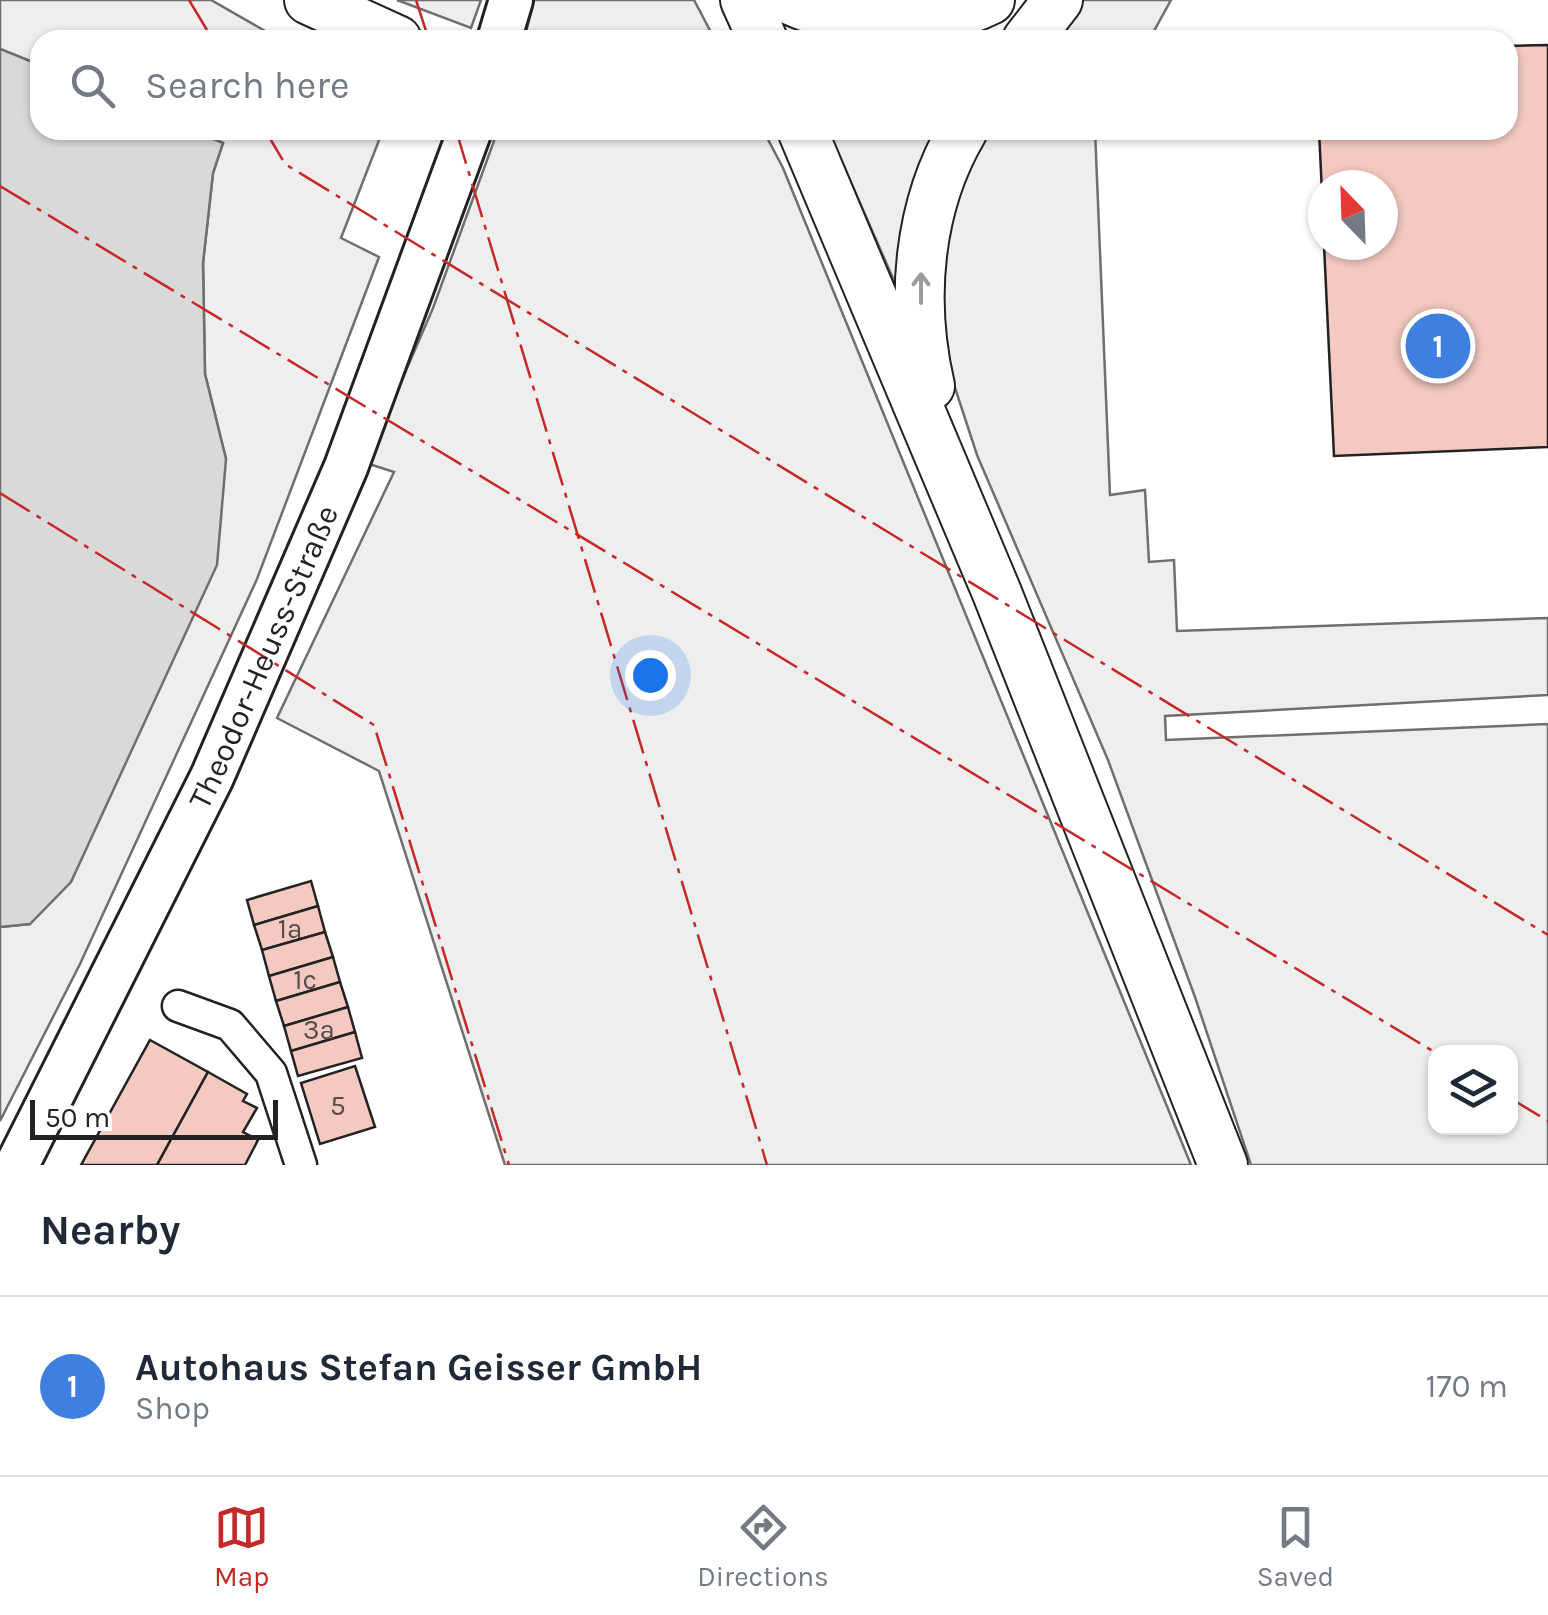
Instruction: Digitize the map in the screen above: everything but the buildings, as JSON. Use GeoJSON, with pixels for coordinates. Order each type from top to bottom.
{"type":"FeatureCollection","features":[{"type":"Feature","properties":{"kind":"main road"},"geometry":{"type":"LineString","coordinates":[[309,0],[375,30]]}},
{"type":"Feature","properties":{"kind":"main road"},"geometry":{"type":"LineString","coordinates":[[745,0],[758,30]]}},
{"type":"Feature","properties":{"kind":"main road"},"geometry":{"type":"LineString","coordinates":[[790,0],[852,20],[913,24],[966,12],[990,0]]}},
{"type":"Feature","properties":{"kind":"main road"},"geometry":{"type":"LineString","coordinates":[[1035,30],[1058,0]]}},
{"type":"Feature","properties":{"kind":"main road"},"geometry":{"type":"LineString","coordinates":[[806,140],[997,593],[1223,1165]]}},
{"type":"Feature","properties":{"kind":"main road"},"geometry":{"type":"LineString","coordinates":[[953,486],[921,348],[921,254],[940,169],[958,140]]}},
{"type":"Feature","properties":{"kind":"street"},"geometry":{"type":"LineString","coordinates":[[502,30],[510,0]]}},
{"type":"Feature","properties":{"kind":"street","name":"Theodor-Heuss-Straße"},"geometry":{"type":"LineString","coordinates":[[17,1165],[220,758],[346,467],[466,140]]}},
{"type":"Feature","properties":{"kind":"street"},"geometry":{"type":"LineString","coordinates":[[178,1006],[230,1025],[271,1072],[300,1165]]}},
{"type":"Feature","properties":{"kind":"shaded area"},"geometry":{"type":"Polygon","coordinates":[[[0,0],[211,0],[264,30],[30,30],[30,61],[0,49],[0,0]]]}},
{"type":"Feature","properties":{"kind":"shaded area"},"geometry":{"type":"Polygon","coordinates":[[[397,0],[481,0],[471,28],[397,0]]]}},
{"type":"Feature","properties":{"kind":"shaded area"},"geometry":{"type":"Polygon","coordinates":[[[534,0],[694,0],[710,30],[526,30],[534,0]]]}},
{"type":"Feature","properties":{"kind":"shaded area"},"geometry":{"type":"Polygon","coordinates":[[[1073,0],[1171,0],[1154,30],[1050,30],[1073,0]]]}},
{"type":"Feature","properties":{"kind":"shaded area"},"geometry":{"type":"Polygon","coordinates":[[[0,49],[30,61],[30,140],[223,143],[213,173],[203,263],[205,374],[226,459],[217,565],[71,882],[30,924],[0,927],[0,49]]]}},
{"type":"Feature","properties":{"kind":"shaded area"},"geometry":{"type":"Polygon","coordinates":[[[216,140],[379,140],[341,238],[379,257],[257,579],[80,964],[0,1121],[0,927],[30,924],[226,459],[205,374],[203,263],[213,173],[223,143],[216,140]]]}},
{"type":"Feature","properties":{"kind":"shaded area"},"geometry":{"type":"Polygon","coordinates":[[[494,140],[768,140],[1191,1165],[505,1165],[379,771],[277,718],[394,472],[366,463],[433,308],[494,140]]]}},
{"type":"Feature","properties":{"kind":"shaded area"},"geometry":{"type":"Polygon","coordinates":[[[832,140],[943,140],[899,292],[832,140]]]}},
{"type":"Feature","properties":{"kind":"shaded area"},"geometry":{"type":"Polygon","coordinates":[[[977,140],[1095,140],[1110,495],[1145,490],[1149,562],[1174,560],[1177,631],[1548,618],[1548,695],[1165,716],[1166,740],[1548,724],[1548,1165],[1251,1165],[1195,997],[1108,760],[977,455],[941,345],[937,242],[977,140]]]}},
{"type":"Feature","properties":{"kind":"power"},"geometry":{"type":"LineString","coordinates":[[189,0],[207,30]]}},
{"type":"Feature","properties":{"kind":"power"},"geometry":{"type":"LineString","coordinates":[[416,0],[426,30]]}},
{"type":"Feature","properties":{"kind":"power"},"geometry":{"type":"LineString","coordinates":[[271,140],[285,164],[1548,935]]}},
{"type":"Feature","properties":{"kind":"power"},"geometry":{"type":"LineString","coordinates":[[459,140],[767,1165]]}},
{"type":"Feature","properties":{"kind":"power"},"geometry":{"type":"LineString","coordinates":[[0,186],[1428,1048]]}},
{"type":"Feature","properties":{"kind":"power"},"geometry":{"type":"LineString","coordinates":[[0,493],[374,725],[509,1165]]}},
{"type":"Feature","properties":{"kind":"power"},"geometry":{"type":"LineString","coordinates":[[1518,1103],[1548,1121]]}},
{"type":"Feature","properties":{"kind":"place","name":"Autohaus Stefan Geisser GmbH"},"geometry":{"type":"Point","coordinates":[1438,346]}}]}
